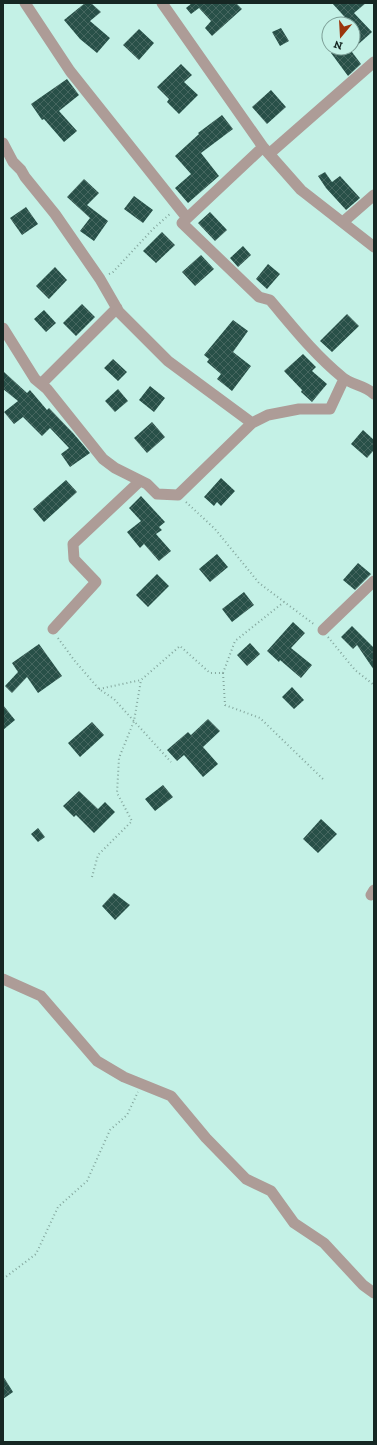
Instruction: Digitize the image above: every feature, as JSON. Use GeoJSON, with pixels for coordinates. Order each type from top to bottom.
{"type":"FeatureCollection","features":[{"type":"Feature","properties":{"kind":"street"},"geometry":{"type":"LineString","coordinates":[[25,3],[70,71],[187,218]]}},
{"type":"Feature","properties":{"kind":"street"},"geometry":{"type":"LineString","coordinates":[[162,3],[266,150],[301,190],[374,246]]}},
{"type":"Feature","properties":{"kind":"street"},"geometry":{"type":"LineString","coordinates":[[372,388],[344,379],[317,355],[270,300],[259,297],[182,222],[266,150],[374,62]]}},
{"type":"Feature","properties":{"kind":"street"},"geometry":{"type":"LineString","coordinates":[[3,143],[13,162],[55,214],[100,279],[120,312],[168,361],[252,423]]}},
{"type":"Feature","properties":{"kind":"street"},"geometry":{"type":"LineString","coordinates":[[343,222],[374,195]]}},
{"type":"Feature","properties":{"kind":"street"},"geometry":{"type":"LineString","coordinates":[[41,384],[117,308]]}},
{"type":"Feature","properties":{"kind":"street"},"geometry":{"type":"LineString","coordinates":[[3,328],[35,379],[47,389],[103,458],[115,468],[147,484],[157,494],[178,495],[252,423],[268,415],[300,409],[330,409],[344,379]]}},
{"type":"Feature","properties":{"kind":"street"},"geometry":{"type":"LineString","coordinates":[[53,629],[96,582],[74,559],[72,544],[140,481]]}},
{"type":"Feature","properties":{"kind":"street"},"geometry":{"type":"LineString","coordinates":[[323,630],[374,581]]}},
{"type":"Feature","properties":{"kind":"street"},"geometry":{"type":"LineString","coordinates":[[3,979],[41,996],[97,1061],[124,1077],[172,1096],[206,1138],[246,1179],[271,1191],[294,1223],[324,1243],[363,1285],[374,1293]]}},
{"type":"Feature","properties":{"kind":"path"},"geometry":{"type":"LineString","coordinates":[[100,279],[113,272],[153,229],[178,207]]}},
{"type":"Feature","properties":{"kind":"path"},"geometry":{"type":"LineString","coordinates":[[178,495],[215,529],[259,583],[323,630],[355,670],[374,685]]}},
{"type":"Feature","properties":{"kind":"path"},"geometry":{"type":"LineString","coordinates":[[284,602],[235,641],[223,673],[225,705],[260,718],[324,780]]}},
{"type":"Feature","properties":{"kind":"path"},"geometry":{"type":"LineString","coordinates":[[53,629],[54,633],[74,660],[99,689],[114,699],[171,762]]}},
{"type":"Feature","properties":{"kind":"path"},"geometry":{"type":"LineString","coordinates":[[99,689],[141,680],[180,646],[210,673],[223,673]]}},
{"type":"Feature","properties":{"kind":"path"},"geometry":{"type":"LineString","coordinates":[[92,877],[98,855],[132,821],[117,793],[119,758],[134,721],[141,680]]}},
{"type":"Feature","properties":{"kind":"path"},"geometry":{"type":"LineString","coordinates":[[3,1279],[36,1254],[58,1207],[87,1181],[110,1130],[127,1115],[142,1084]]}},
{"type":"Feature","properties":{"kind":"building"},"geometry":{"type":"Polygon","coordinates":[[[85,3],[91,3],[101,12],[90,21],[110,38],[97,53],[80,39],[64,20],[85,3]]]}},
{"type":"Feature","properties":{"kind":"building"},"geometry":{"type":"Polygon","coordinates":[[[192,3],[236,3],[242,9],[212,36],[205,28],[211,21],[199,8],[191,14],[186,8],[192,3]]]}},
{"type":"Feature","properties":{"kind":"building"},"geometry":{"type":"Polygon","coordinates":[[[332,3],[366,3],[354,13],[357,16],[344,16],[332,3]]]}},
{"type":"Feature","properties":{"kind":"building"},"geometry":{"type":"Polygon","coordinates":[[[361,20],[372,32],[361,42],[361,20]]]}},
{"type":"Feature","properties":{"kind":"building"},"geometry":{"type":"Polygon","coordinates":[[[281,28],[289,41],[280,46],[272,32],[281,28]]]}},
{"type":"Feature","properties":{"kind":"building"},"geometry":{"type":"Polygon","coordinates":[[[139,29],[154,43],[139,60],[123,45],[139,29]]]}},
{"type":"Feature","properties":{"kind":"building"},"geometry":{"type":"Polygon","coordinates":[[[333,56],[355,56],[361,64],[348,76],[333,56]]]}},
{"type":"Feature","properties":{"kind":"building"},"geometry":{"type":"Polygon","coordinates":[[[181,64],[192,75],[184,82],[198,95],[179,114],[167,102],[169,99],[157,87],[181,64]]]}},
{"type":"Feature","properties":{"kind":"building"},"geometry":{"type":"Polygon","coordinates":[[[67,79],[79,95],[59,111],[77,131],[64,142],[44,119],[42,120],[31,104],[67,79]]]}},
{"type":"Feature","properties":{"kind":"building"},"geometry":{"type":"Polygon","coordinates":[[[271,90],[286,107],[267,124],[252,107],[271,90]]]}},
{"type":"Feature","properties":{"kind":"building"},"geometry":{"type":"Polygon","coordinates":[[[222,115],[233,129],[201,153],[219,176],[188,203],[175,188],[191,174],[175,156],[199,134],[198,133],[222,115]]]}},
{"type":"Feature","properties":{"kind":"building"},"geometry":{"type":"Polygon","coordinates":[[[325,172],[332,182],[340,176],[360,198],[346,210],[326,188],[318,176],[325,172]]]}},
{"type":"Feature","properties":{"kind":"building"},"geometry":{"type":"Polygon","coordinates":[[[84,179],[99,193],[87,205],[108,221],[94,241],[80,231],[90,218],[67,197],[84,179]]]}},
{"type":"Feature","properties":{"kind":"building"},"geometry":{"type":"Polygon","coordinates":[[[134,196],[153,210],[143,223],[124,209],[134,196]]]}},
{"type":"Feature","properties":{"kind":"building"},"geometry":{"type":"Polygon","coordinates":[[[26,207],[38,224],[22,235],[10,218],[26,207]]]}},
{"type":"Feature","properties":{"kind":"building"},"geometry":{"type":"Polygon","coordinates":[[[210,212],[227,230],[215,241],[198,223],[210,212]]]}},
{"type":"Feature","properties":{"kind":"building"},"geometry":{"type":"Polygon","coordinates":[[[162,232],[175,245],[156,263],[143,251],[162,232]]]}},
{"type":"Feature","properties":{"kind":"building"},"geometry":{"type":"Polygon","coordinates":[[[243,246],[251,255],[238,267],[230,258],[243,246]]]}},
{"type":"Feature","properties":{"kind":"building"},"geometry":{"type":"Polygon","coordinates":[[[201,255],[214,269],[195,286],[182,272],[201,255]]]}},
{"type":"Feature","properties":{"kind":"building"},"geometry":{"type":"Polygon","coordinates":[[[268,264],[280,274],[267,289],[256,279],[268,264]]]}},
{"type":"Feature","properties":{"kind":"building"},"geometry":{"type":"Polygon","coordinates":[[[55,267],[67,280],[49,299],[36,286],[55,267]]]}},
{"type":"Feature","properties":{"kind":"building"},"geometry":{"type":"Polygon","coordinates":[[[82,304],[95,317],[76,336],[63,323],[82,304]]]}},
{"type":"Feature","properties":{"kind":"building"},"geometry":{"type":"Polygon","coordinates":[[[44,310],[56,323],[46,332],[34,319],[44,310]]]}},
{"type":"Feature","properties":{"kind":"building"},"geometry":{"type":"Polygon","coordinates":[[[347,314],[359,326],[332,352],[320,341],[347,314]]]}},
{"type":"Feature","properties":{"kind":"building"},"geometry":{"type":"Polygon","coordinates":[[[233,320],[248,331],[233,352],[251,366],[232,391],[217,379],[221,374],[207,362],[209,359],[204,355],[233,320]]]}},
{"type":"Feature","properties":{"kind":"building"},"geometry":{"type":"Polygon","coordinates":[[[303,354],[316,367],[312,371],[327,384],[312,402],[301,392],[302,390],[284,371],[303,354]]]}},
{"type":"Feature","properties":{"kind":"building"},"geometry":{"type":"Polygon","coordinates":[[[113,359],[127,372],[118,381],[104,368],[113,359]]]}},
{"type":"Feature","properties":{"kind":"building"},"geometry":{"type":"Polygon","coordinates":[[[3,371],[27,393],[30,390],[47,410],[49,408],[73,433],[90,453],[70,467],[61,454],[69,448],[50,428],[42,436],[23,417],[14,424],[4,412],[18,401],[3,389],[3,371]]]}},
{"type":"Feature","properties":{"kind":"building"},"geometry":{"type":"Polygon","coordinates":[[[150,386],[165,398],[154,412],[139,400],[150,386]]]}},
{"type":"Feature","properties":{"kind":"building"},"geometry":{"type":"Polygon","coordinates":[[[118,389],[128,401],[115,412],[105,401],[118,389]]]}},
{"type":"Feature","properties":{"kind":"building"},"geometry":{"type":"Polygon","coordinates":[[[152,422],[165,437],[147,453],[134,438],[152,422]]]}},
{"type":"Feature","properties":{"kind":"building"},"geometry":{"type":"Polygon","coordinates":[[[363,430],[374,440],[374,450],[367,458],[351,444],[363,430]]]}},
{"type":"Feature","properties":{"kind":"building"},"geometry":{"type":"Polygon","coordinates":[[[221,478],[235,491],[221,506],[217,502],[214,506],[204,497],[221,478]]]}},
{"type":"Feature","properties":{"kind":"building"},"geometry":{"type":"Polygon","coordinates":[[[66,480],[77,492],[44,522],[33,509],[66,480]]]}},
{"type":"Feature","properties":{"kind":"building"},"geometry":{"type":"Polygon","coordinates":[[[141,496],[165,522],[159,527],[162,530],[156,534],[171,551],[159,561],[144,544],[140,548],[127,532],[141,521],[129,508],[141,496]]]}},
{"type":"Feature","properties":{"kind":"building"},"geometry":{"type":"Polygon","coordinates":[[[217,554],[228,567],[210,582],[199,569],[217,554]]]}},
{"type":"Feature","properties":{"kind":"building"},"geometry":{"type":"Polygon","coordinates":[[[358,563],[371,574],[355,590],[343,580],[358,563]]]}},
{"type":"Feature","properties":{"kind":"building"},"geometry":{"type":"Polygon","coordinates":[[[157,574],[169,586],[148,607],[136,595],[157,574]]]}},
{"type":"Feature","properties":{"kind":"building"},"geometry":{"type":"Polygon","coordinates":[[[244,592],[254,605],[232,622],[222,609],[244,592]]]}},
{"type":"Feature","properties":{"kind":"building"},"geometry":{"type":"Polygon","coordinates":[[[293,622],[305,633],[291,648],[312,665],[301,678],[267,651],[293,622]]]}},
{"type":"Feature","properties":{"kind":"building"},"geometry":{"type":"Polygon","coordinates":[[[352,626],[374,648],[374,670],[357,645],[353,649],[341,637],[352,626]]]}},
{"type":"Feature","properties":{"kind":"building"},"geometry":{"type":"Polygon","coordinates":[[[250,643],[260,654],[247,666],[237,655],[250,643]]]}},
{"type":"Feature","properties":{"kind":"building"},"geometry":{"type":"Polygon","coordinates":[[[39,644],[62,676],[38,693],[27,677],[12,693],[5,686],[18,672],[12,663],[39,644]]]}},
{"type":"Feature","properties":{"kind":"building"},"geometry":{"type":"Polygon","coordinates":[[[292,687],[304,700],[294,709],[282,697],[292,687]]]}},
{"type":"Feature","properties":{"kind":"building"},"geometry":{"type":"Polygon","coordinates":[[[3,705],[15,720],[3,730],[3,705]]]}},
{"type":"Feature","properties":{"kind":"building"},"geometry":{"type":"Polygon","coordinates":[[[208,719],[220,731],[203,747],[218,764],[203,777],[184,755],[177,761],[167,750],[188,732],[191,735],[208,719]]]}},
{"type":"Feature","properties":{"kind":"building"},"geometry":{"type":"Polygon","coordinates":[[[92,722],[104,735],[80,757],[68,743],[92,722]]]}},
{"type":"Feature","properties":{"kind":"building"},"geometry":{"type":"Polygon","coordinates":[[[163,785],[173,797],[155,811],[145,799],[163,785]]]}},
{"type":"Feature","properties":{"kind":"building"},"geometry":{"type":"Polygon","coordinates":[[[79,791],[98,809],[105,802],[115,812],[94,833],[76,815],[74,817],[63,806],[79,791]]]}},
{"type":"Feature","properties":{"kind":"building"},"geometry":{"type":"Polygon","coordinates":[[[321,819],[337,834],[318,853],[303,839],[321,819]]]}},
{"type":"Feature","properties":{"kind":"building"},"geometry":{"type":"Polygon","coordinates":[[[38,828],[45,837],[38,842],[31,834],[38,828]]]}},
{"type":"Feature","properties":{"kind":"building"},"geometry":{"type":"Polygon","coordinates":[[[114,893],[130,905],[115,920],[102,906],[114,893]]]}},
{"type":"Feature","properties":{"kind":"building"},"geometry":{"type":"Polygon","coordinates":[[[3,1376],[13,1392],[3,1399],[3,1376]]]}}]}
